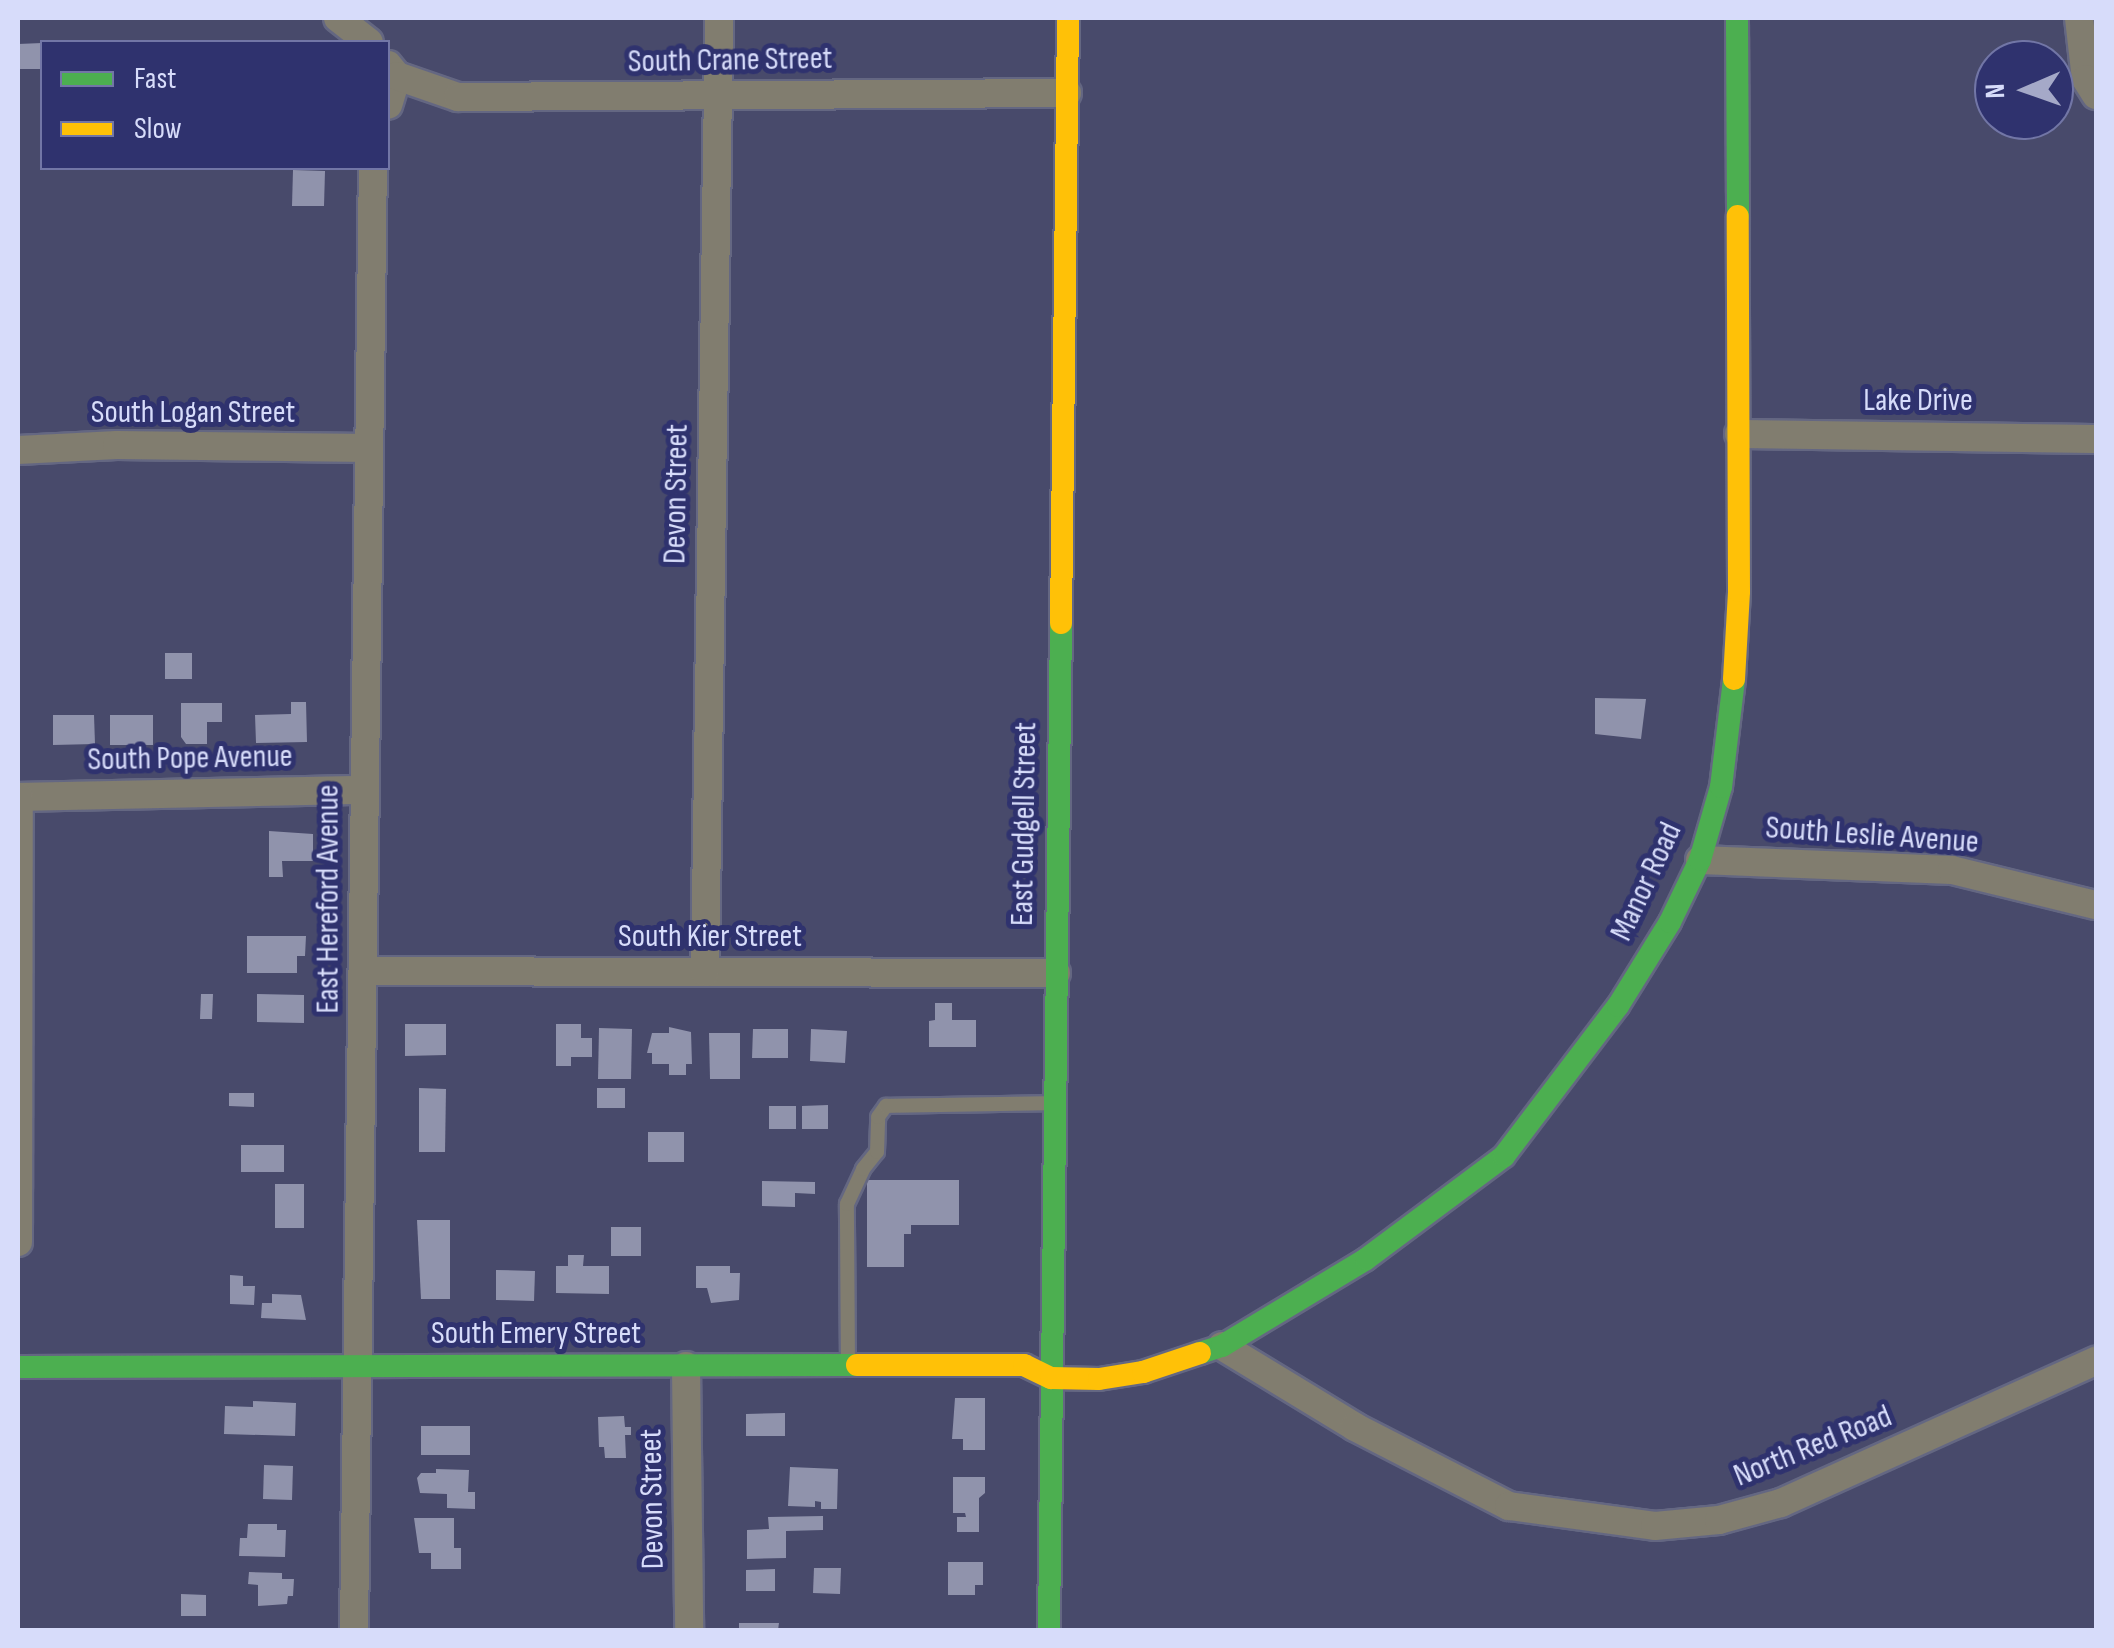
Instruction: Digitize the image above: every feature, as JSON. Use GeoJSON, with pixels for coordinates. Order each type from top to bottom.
{"type":"FeatureCollection","features":[{"type":"Feature","properties":{"kind":"street"},"geometry":{"type":"LineString","coordinates":[[338,18],[366,40]]}},
{"type":"Feature","properties":{"kind":"street","name":"Devon Street"},"geometry":{"type":"LineString","coordinates":[[705,972],[719,18]]}},
{"type":"Feature","properties":{"kind":"street","name":"East Gudgell Street"},"geometry":{"type":"LineString","coordinates":[[1049,1630],[1068,18]]}},
{"type":"Feature","properties":{"kind":"street","name":"Manor Road"},"geometry":{"type":"LineString","coordinates":[[1052,1378],[1099,1379],[1143,1372],[1222,1346],[1366,1259],[1504,1156],[1618,1006],[1670,922],[1700,860],[1721,787],[1731,725],[1739,591],[1737,18]]}},
{"type":"Feature","properties":{"kind":"street"},"geometry":{"type":"LineString","coordinates":[[2079,18],[2086,79],[2096,95]]}},
{"type":"Feature","properties":{"kind":"street","name":"South Crane Street"},"geometry":{"type":"LineString","coordinates":[[392,70],[458,97],[1067,93]]}},
{"type":"Feature","properties":{"kind":"street","name":"East Hereford Avenue"},"geometry":{"type":"LineString","coordinates":[[354,1630],[373,170]]}},
{"type":"Feature","properties":{"kind":"street","name":"Lake Drive"},"geometry":{"type":"LineString","coordinates":[[1739,434],[2096,439]]}},
{"type":"Feature","properties":{"kind":"street","name":"South Logan Street"},"geometry":{"type":"LineString","coordinates":[[18,450],[117,446],[370,448]]}},
{"type":"Feature","properties":{"kind":"street","name":"South Pope Avenue"},"geometry":{"type":"LineString","coordinates":[[18,797],[364,790]]}},
{"type":"Feature","properties":{"kind":"street"},"geometry":{"type":"LineString","coordinates":[[18,797],[18,1242]]}},
{"type":"Feature","properties":{"kind":"street","name":"South Leslie Avenue"},"geometry":{"type":"LineString","coordinates":[[1700,860],[1952,870],[2096,904]]}},
{"type":"Feature","properties":{"kind":"street","name":"South Kier Street"},"geometry":{"type":"LineString","coordinates":[[364,971],[1056,972]]}},
{"type":"Feature","properties":{"kind":"street","name":"North Red Road"},"geometry":{"type":"LineString","coordinates":[[1222,1346],[1355,1427],[1509,1506],[1655,1526],[1718,1520],[1782,1503],[2096,1362]]}},
{"type":"Feature","properties":{"kind":"street","name":"South Emery Street"},"geometry":{"type":"LineString","coordinates":[[18,1367],[1024,1365],[1052,1378]]}},
{"type":"Feature","properties":{"kind":"street","name":"Devon Street"},"geometry":{"type":"LineString","coordinates":[[686,1366],[689,1630]]}},
{"type":"Feature","properties":{"kind":"lane"},"geometry":{"type":"LineString","coordinates":[[848,1366],[847,1204],[863,1169],[878,1152],[878,1117],[886,1106],[1054,1103]]}},
{"type":"Feature","properties":{"kind":"building"},"geometry":{"type":"Polygon","coordinates":[[[40,43],[40,69],[18,69],[18,44],[40,43]]]}},
{"type":"Feature","properties":{"kind":"building"},"geometry":{"type":"Polygon","coordinates":[[[293,170],[325,171],[324,206],[292,206],[293,170]]]}},
{"type":"Feature","properties":{"kind":"building"},"geometry":{"type":"Polygon","coordinates":[[[165,653],[192,653],[192,679],[165,679],[165,653]]]}},
{"type":"Feature","properties":{"kind":"building"},"geometry":{"type":"Polygon","coordinates":[[[1595,698],[1646,699],[1641,739],[1595,734],[1595,698]]]}},
{"type":"Feature","properties":{"kind":"building"},"geometry":{"type":"Polygon","coordinates":[[[291,702],[306,702],[307,742],[256,743],[255,715],[291,714],[291,702]]]}},
{"type":"Feature","properties":{"kind":"building"},"geometry":{"type":"Polygon","coordinates":[[[181,703],[222,703],[222,722],[207,722],[207,744],[186,744],[181,737],[181,703]]]}},
{"type":"Feature","properties":{"kind":"building"},"geometry":{"type":"Polygon","coordinates":[[[53,715],[94,715],[95,744],[53,745],[53,715]]]}},
{"type":"Feature","properties":{"kind":"building"},"geometry":{"type":"Polygon","coordinates":[[[110,715],[153,715],[153,745],[110,745],[110,715]]]}},
{"type":"Feature","properties":{"kind":"building"},"geometry":{"type":"Polygon","coordinates":[[[269,831],[313,834],[313,861],[282,861],[283,877],[269,877],[269,831]]]}},
{"type":"Feature","properties":{"kind":"building"},"geometry":{"type":"Polygon","coordinates":[[[247,936],[306,936],[305,956],[297,956],[297,973],[247,973],[247,936]]]}},
{"type":"Feature","properties":{"kind":"building"},"geometry":{"type":"Polygon","coordinates":[[[201,994],[213,994],[212,1019],[200,1019],[201,994]]]}},
{"type":"Feature","properties":{"kind":"building"},"geometry":{"type":"Polygon","coordinates":[[[257,994],[304,995],[304,1023],[257,1022],[257,994]]]}},
{"type":"Feature","properties":{"kind":"building"},"geometry":{"type":"Polygon","coordinates":[[[935,1003],[952,1003],[952,1020],[976,1020],[976,1047],[929,1047],[929,1021],[935,1020],[935,1003]]]}},
{"type":"Feature","properties":{"kind":"building"},"geometry":{"type":"Polygon","coordinates":[[[405,1024],[446,1024],[446,1055],[405,1056],[405,1024]]]}},
{"type":"Feature","properties":{"kind":"building"},"geometry":{"type":"Polygon","coordinates":[[[556,1024],[581,1024],[581,1038],[592,1038],[592,1057],[571,1057],[571,1066],[556,1066],[556,1024]]]}},
{"type":"Feature","properties":{"kind":"building"},"geometry":{"type":"Polygon","coordinates":[[[669,1027],[691,1032],[692,1064],[686,1064],[686,1075],[669,1075],[669,1064],[652,1064],[652,1053],[647,1053],[652,1033],[669,1033],[669,1027]]]}},
{"type":"Feature","properties":{"kind":"building"},"geometry":{"type":"Polygon","coordinates":[[[599,1028],[632,1029],[631,1079],[598,1079],[599,1028]]]}},
{"type":"Feature","properties":{"kind":"building"},"geometry":{"type":"Polygon","coordinates":[[[753,1029],[788,1029],[788,1058],[752,1058],[753,1029]]]}},
{"type":"Feature","properties":{"kind":"building"},"geometry":{"type":"Polygon","coordinates":[[[811,1029],[847,1031],[845,1063],[810,1061],[811,1029]]]}},
{"type":"Feature","properties":{"kind":"building"},"geometry":{"type":"Polygon","coordinates":[[[709,1033],[740,1033],[740,1079],[710,1079],[709,1033]]]}},
{"type":"Feature","properties":{"kind":"building"},"geometry":{"type":"Polygon","coordinates":[[[419,1088],[446,1089],[445,1152],[419,1152],[419,1088]]]}},
{"type":"Feature","properties":{"kind":"building"},"geometry":{"type":"Polygon","coordinates":[[[597,1088],[625,1088],[625,1108],[597,1108],[597,1088]]]}},
{"type":"Feature","properties":{"kind":"building"},"geometry":{"type":"Polygon","coordinates":[[[229,1093],[254,1093],[254,1107],[229,1106],[229,1093]]]}},
{"type":"Feature","properties":{"kind":"building"},"geometry":{"type":"Polygon","coordinates":[[[828,1105],[828,1129],[802,1129],[802,1106],[828,1105]]]}},
{"type":"Feature","properties":{"kind":"building"},"geometry":{"type":"Polygon","coordinates":[[[769,1106],[796,1106],[796,1129],[769,1129],[769,1106]]]}},
{"type":"Feature","properties":{"kind":"building"},"geometry":{"type":"Polygon","coordinates":[[[648,1132],[684,1132],[684,1162],[648,1162],[648,1132]]]}},
{"type":"Feature","properties":{"kind":"building"},"geometry":{"type":"Polygon","coordinates":[[[241,1145],[284,1145],[284,1172],[241,1172],[241,1145]]]}},
{"type":"Feature","properties":{"kind":"building"},"geometry":{"type":"Polygon","coordinates":[[[867,1180],[959,1180],[959,1225],[911,1225],[911,1234],[904,1234],[904,1267],[867,1267],[867,1180]]]}},
{"type":"Feature","properties":{"kind":"building"},"geometry":{"type":"Polygon","coordinates":[[[762,1181],[815,1182],[815,1194],[795,1193],[795,1207],[762,1206],[762,1181]]]}},
{"type":"Feature","properties":{"kind":"building"},"geometry":{"type":"Polygon","coordinates":[[[275,1184],[304,1184],[304,1228],[275,1228],[275,1184]]]}},
{"type":"Feature","properties":{"kind":"building"},"geometry":{"type":"Polygon","coordinates":[[[417,1220],[450,1220],[450,1299],[421,1299],[417,1220]]]}},
{"type":"Feature","properties":{"kind":"building"},"geometry":{"type":"Polygon","coordinates":[[[611,1227],[641,1227],[641,1256],[611,1256],[611,1227]]]}},
{"type":"Feature","properties":{"kind":"building"},"geometry":{"type":"Polygon","coordinates":[[[568,1255],[584,1255],[583,1266],[609,1266],[609,1294],[556,1293],[556,1266],[568,1266],[568,1255]]]}},
{"type":"Feature","properties":{"kind":"building"},"geometry":{"type":"Polygon","coordinates":[[[696,1266],[730,1266],[730,1273],[740,1273],[739,1300],[711,1303],[707,1288],[696,1288],[696,1266]]]}},
{"type":"Feature","properties":{"kind":"building"},"geometry":{"type":"Polygon","coordinates":[[[496,1270],[535,1271],[534,1301],[496,1300],[496,1270]]]}},
{"type":"Feature","properties":{"kind":"building"},"geometry":{"type":"Polygon","coordinates":[[[230,1275],[243,1276],[243,1286],[255,1286],[254,1305],[230,1304],[230,1275]]]}},
{"type":"Feature","properties":{"kind":"building"},"geometry":{"type":"Polygon","coordinates":[[[272,1294],[301,1295],[306,1320],[261,1318],[262,1303],[272,1303],[272,1294]]]}},
{"type":"Feature","properties":{"kind":"building"},"geometry":{"type":"Polygon","coordinates":[[[955,1398],[985,1398],[985,1450],[963,1450],[963,1439],[952,1439],[955,1398]]]}},
{"type":"Feature","properties":{"kind":"building"},"geometry":{"type":"Polygon","coordinates":[[[253,1401],[296,1403],[295,1436],[224,1434],[225,1406],[253,1407],[253,1401]]]}},
{"type":"Feature","properties":{"kind":"building"},"geometry":{"type":"Polygon","coordinates":[[[785,1413],[785,1436],[746,1436],[746,1414],[785,1413]]]}},
{"type":"Feature","properties":{"kind":"building"},"geometry":{"type":"Polygon","coordinates":[[[624,1416],[625,1427],[631,1427],[631,1435],[625,1435],[626,1458],[605,1458],[604,1447],[599,1447],[598,1417],[624,1416]]]}},
{"type":"Feature","properties":{"kind":"building"},"geometry":{"type":"Polygon","coordinates":[[[421,1426],[470,1426],[470,1455],[421,1455],[421,1426]]]}},
{"type":"Feature","properties":{"kind":"building"},"geometry":{"type":"Polygon","coordinates":[[[264,1465],[293,1466],[292,1500],[263,1499],[264,1465]]]}},
{"type":"Feature","properties":{"kind":"building"},"geometry":{"type":"Polygon","coordinates":[[[790,1467],[838,1469],[837,1509],[821,1509],[821,1502],[815,1501],[815,1507],[788,1506],[790,1467]]]}},
{"type":"Feature","properties":{"kind":"building"},"geometry":{"type":"Polygon","coordinates":[[[436,1469],[469,1470],[468,1492],[475,1492],[475,1509],[447,1508],[447,1494],[420,1493],[417,1478],[421,1473],[436,1473],[436,1469]]]}},
{"type":"Feature","properties":{"kind":"building"},"geometry":{"type":"Polygon","coordinates":[[[953,1477],[985,1477],[985,1493],[979,1498],[979,1532],[957,1532],[957,1517],[966,1517],[965,1513],[953,1513],[953,1477]]]}},
{"type":"Feature","properties":{"kind":"building"},"geometry":{"type":"Polygon","coordinates":[[[823,1516],[823,1530],[786,1531],[786,1558],[747,1559],[747,1530],[769,1529],[768,1517],[823,1516]]]}},
{"type":"Feature","properties":{"kind":"building"},"geometry":{"type":"Polygon","coordinates":[[[414,1518],[454,1518],[454,1548],[461,1548],[461,1569],[431,1569],[431,1553],[419,1553],[414,1518]]]}},
{"type":"Feature","properties":{"kind":"building"},"geometry":{"type":"Polygon","coordinates":[[[248,1524],[277,1524],[277,1530],[286,1530],[285,1557],[239,1556],[240,1538],[247,1538],[248,1524]]]}},
{"type":"Feature","properties":{"kind":"building"},"geometry":{"type":"Polygon","coordinates":[[[948,1562],[983,1562],[983,1585],[975,1585],[975,1595],[948,1595],[948,1562]]]}},
{"type":"Feature","properties":{"kind":"building"},"geometry":{"type":"Polygon","coordinates":[[[814,1568],[841,1568],[840,1594],[813,1593],[814,1568]]]}},
{"type":"Feature","properties":{"kind":"building"},"geometry":{"type":"Polygon","coordinates":[[[775,1569],[775,1591],[746,1591],[746,1570],[775,1569]]]}},
{"type":"Feature","properties":{"kind":"building"},"geometry":{"type":"Polygon","coordinates":[[[249,1572],[282,1573],[282,1579],[294,1579],[293,1596],[288,1596],[287,1604],[258,1606],[258,1585],[248,1584],[249,1572]]]}},
{"type":"Feature","properties":{"kind":"building"},"geometry":{"type":"Polygon","coordinates":[[[181,1594],[206,1595],[206,1616],[181,1616],[181,1594]]]}},
{"type":"Feature","properties":{"kind":"building"},"geometry":{"type":"Polygon","coordinates":[[[739,1623],[779,1623],[778,1630],[739,1630],[739,1623]]]}},
{"type":"Feature","properties":{"kind":"traffic: fast"},"geometry":{"type":"LineString","coordinates":[[1737,18],[1738,216]]}},
{"type":"Feature","properties":{"kind":"traffic: fast"},"geometry":{"type":"LineString","coordinates":[[1049,1630],[1061,623]]}},
{"type":"Feature","properties":{"kind":"traffic: fast"},"geometry":{"type":"LineString","coordinates":[[1200,1353],[1222,1346],[1366,1259],[1504,1156],[1618,1006],[1670,922],[1700,860],[1721,787],[1734,679]]}},
{"type":"Feature","properties":{"kind":"traffic: fast"},"geometry":{"type":"LineString","coordinates":[[18,1367],[857,1365]]}},
{"type":"Feature","properties":{"kind":"traffic: slow"},"geometry":{"type":"LineString","coordinates":[[1061,623],[1068,18]]}},
{"type":"Feature","properties":{"kind":"traffic: slow"},"geometry":{"type":"LineString","coordinates":[[1734,679],[1739,591],[1738,216]]}},
{"type":"Feature","properties":{"kind":"traffic: slow"},"geometry":{"type":"LineString","coordinates":[[857,1365],[1024,1365],[1051,1378],[1099,1379],[1143,1372],[1200,1353]]}}]}
